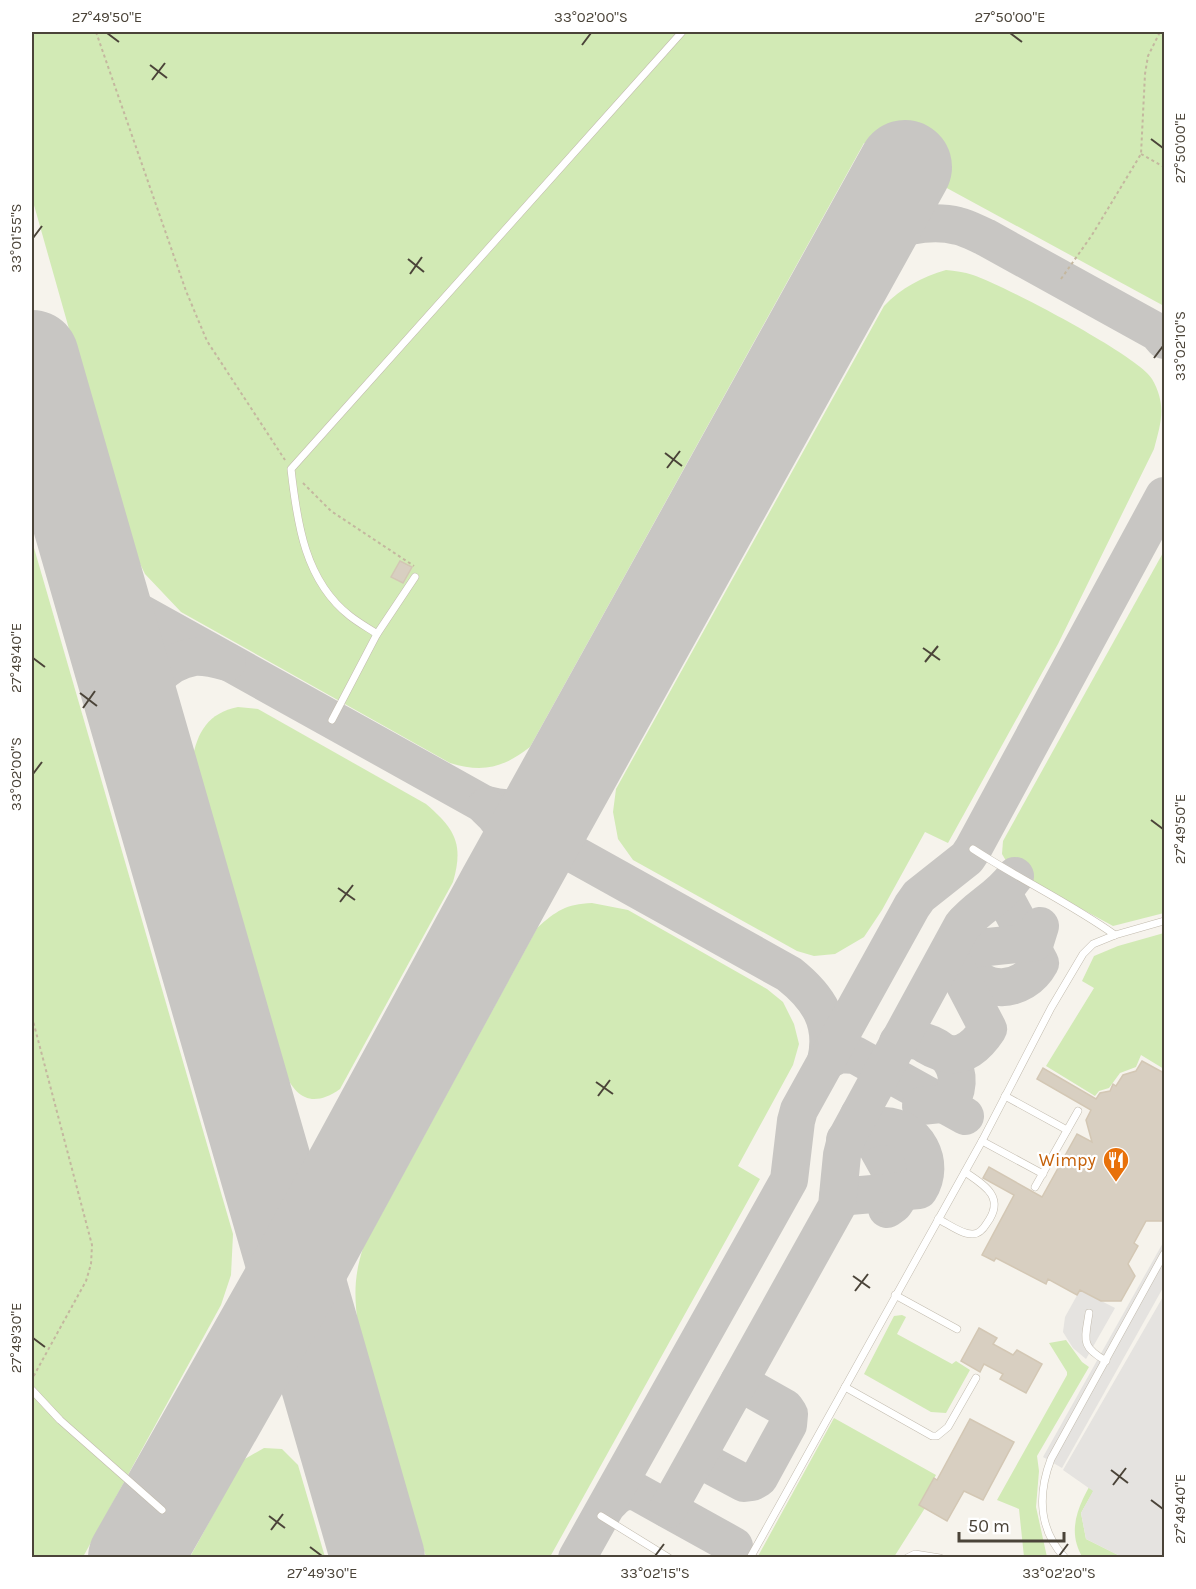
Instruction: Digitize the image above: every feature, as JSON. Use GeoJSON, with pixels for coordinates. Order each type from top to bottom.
{"type":"FeatureCollection","features":[{"type":"Feature","properties":{"kind":"lane"},"geometry":{"type":"LineString","coordinates":[[377,634],[349,615],[318,579],[304,548],[295,506],[291,469],[682,32]]}},
{"type":"Feature","properties":{"kind":"lane"},"geometry":{"type":"LineString","coordinates":[[332,720],[377,634],[415,577]]}},
{"type":"Feature","properties":{"kind":"lane"},"geometry":{"type":"LineString","coordinates":[[973,849],[1115,935]]}},
{"type":"Feature","properties":{"kind":"lane"},"geometry":{"type":"LineString","coordinates":[[750,1557],[965,1172],[1051,1008],[1083,954],[1092,944],[1164,921]]}},
{"type":"Feature","properties":{"kind":"lane"},"geometry":{"type":"LineString","coordinates":[[1005,1096],[1067,1130]]}},
{"type":"Feature","properties":{"kind":"lane"},"geometry":{"type":"LineString","coordinates":[[1035,1186],[1078,1111]]}},
{"type":"Feature","properties":{"kind":"lane"},"geometry":{"type":"LineString","coordinates":[[982,1141],[1043,1174]]}},
{"type":"Feature","properties":{"kind":"lane"},"geometry":{"type":"LineString","coordinates":[[938,1219],[973,1234],[986,1225],[993,1214],[995,1203],[992,1194],[987,1187],[965,1172]]}},
{"type":"Feature","properties":{"kind":"lane"},"geometry":{"type":"LineString","coordinates":[[1065,1557],[1052,1541],[1045,1525],[1042,1496],[1044,1475],[1050,1459],[1164,1254]]}},
{"type":"Feature","properties":{"kind":"lane"},"geometry":{"type":"LineString","coordinates":[[895,1295],[957,1329]]}},
{"type":"Feature","properties":{"kind":"lane"},"geometry":{"type":"LineString","coordinates":[[1089,1313],[1087,1346],[1092,1353],[1106,1361]]}},
{"type":"Feature","properties":{"kind":"lane"},"geometry":{"type":"LineString","coordinates":[[845,1387],[932,1436],[938,1436],[948,1427],[976,1378]]}},
{"type":"Feature","properties":{"kind":"lane"},"geometry":{"type":"LineString","coordinates":[[32,1390],[68,1428],[162,1510]]}},
{"type":"Feature","properties":{"kind":"lane"},"geometry":{"type":"LineString","coordinates":[[601,1516],[669,1557]]}},
{"type":"Feature","properties":{"kind":"lane"},"geometry":{"type":"LineString","coordinates":[[907,1557],[915,1554],[940,1557]]}},
{"type":"Feature","properties":{"kind":"path"},"geometry":{"type":"LineString","coordinates":[[96,32],[186,291],[207,341],[291,469],[331,511],[418,569],[415,577]]}},
{"type":"Feature","properties":{"kind":"path"},"geometry":{"type":"LineString","coordinates":[[1061,279],[1092,235],[1141,154],[1144,74],[1148,56],[1160,32]]}},
{"type":"Feature","properties":{"kind":"path"},"geometry":{"type":"LineString","coordinates":[[1141,154],[1164,167]]}},
{"type":"Feature","properties":{"kind":"path"},"geometry":{"type":"LineString","coordinates":[[32,1017],[92,1245],[91,1264],[86,1281],[32,1379]]}},
{"type":"Feature","properties":{"kind":"green space"},"geometry":{"type":"Polygon","coordinates":[[[32,32],[1164,32],[1164,306],[864,143],[530,747],[511,760],[492,767],[462,766],[450,763],[181,612],[145,574],[129,541],[32,198],[32,32]]]}},
{"type":"Feature","properties":{"kind":"green space"},"geometry":{"type":"Polygon","coordinates":[[[946,270],[963,272],[989,281],[1069,322],[1123,354],[1142,368],[1157,388],[1161,406],[1160,422],[1154,449],[1058,644],[948,843],[925,832],[882,910],[864,937],[835,954],[814,956],[797,951],[633,860],[618,839],[613,812],[616,789],[884,306],[912,284],[946,270]]]}},
{"type":"Feature","properties":{"kind":"green space"},"geometry":{"type":"Polygon","coordinates":[[[32,541],[233,1234],[231,1275],[221,1305],[83,1557],[32,1557],[32,541]]]}},
{"type":"Feature","properties":{"kind":"green space"},"geometry":{"type":"Polygon","coordinates":[[[1164,551],[1164,913],[1113,926],[1012,871],[1002,854],[1003,841],[1164,551]]]}},
{"type":"Feature","properties":{"kind":"green space"},"geometry":{"type":"Polygon","coordinates":[[[238,707],[258,709],[426,804],[444,821],[457,847],[458,857],[453,882],[340,1089],[321,1098],[306,1098],[299,1094],[288,1080],[284,1070],[192,761],[197,741],[206,725],[219,714],[238,707]]]}},
{"type":"Feature","properties":{"kind":"green space"},"geometry":{"type":"Polygon","coordinates":[[[592,903],[628,910],[767,989],[783,1002],[794,1024],[799,1044],[793,1065],[738,1166],[760,1179],[550,1557],[426,1557],[358,1325],[356,1286],[360,1258],[363,1248],[537,928],[562,909],[592,903]]]}},
{"type":"Feature","properties":{"kind":"green space"},"geometry":{"type":"Polygon","coordinates":[[[1164,933],[1164,1069],[1141,1055],[1136,1067],[1120,1073],[1109,1088],[1099,1091],[1095,1096],[1046,1066],[1094,988],[1082,981],[1094,956],[1118,946],[1164,933]]]}},
{"type":"Feature","properties":{"kind":"green space"},"geometry":{"type":"Polygon","coordinates":[[[894,1316],[906,1317],[897,1334],[952,1364],[956,1361],[970,1370],[946,1413],[931,1412],[864,1374],[894,1316]]]}},
{"type":"Feature","properties":{"kind":"green space"},"geometry":{"type":"Polygon","coordinates":[[[1066,1340],[1082,1362],[1089,1367],[1037,1456],[1039,1471],[1036,1507],[1047,1557],[1024,1557],[1019,1509],[997,1500],[1067,1375],[1049,1343],[1066,1340]]]}},
{"type":"Feature","properties":{"kind":"green space"},"geometry":{"type":"Polygon","coordinates":[[[834,1418],[936,1475],[919,1505],[925,1508],[894,1557],[757,1558],[834,1418]]]}},
{"type":"Feature","properties":{"kind":"green space"},"geometry":{"type":"Polygon","coordinates":[[[264,1448],[282,1449],[298,1465],[325,1557],[190,1557],[243,1460],[264,1448]]]}},
{"type":"Feature","properties":{"kind":"green space"},"geometry":{"type":"Polygon","coordinates":[[[1097,1473],[1102,1476],[1081,1513],[1086,1539],[1122,1557],[1083,1558],[1078,1547],[1075,1536],[1077,1514],[1097,1473]]]}},
{"type":"Feature","properties":{"kind":"shaded area"},"geometry":{"type":"Polygon","coordinates":[[[1164,1241],[1164,1286],[1062,1468],[1043,1457],[1164,1241]]]}},
{"type":"Feature","properties":{"kind":"shaded area"},"geometry":{"type":"Polygon","coordinates":[[[1080,1290],[1115,1308],[1086,1359],[1073,1348],[1063,1332],[1065,1317],[1080,1290]]]}},
{"type":"Feature","properties":{"kind":"shaded area"},"geometry":{"type":"Polygon","coordinates":[[[1164,1295],[1164,1557],[1122,1557],[1086,1539],[1081,1513],[1093,1491],[1063,1470],[1164,1295]]]}},
{"type":"Feature","properties":{"kind":"building"},"geometry":{"type":"Polygon","coordinates":[[[400,561],[412,567],[403,583],[391,577],[400,561]]]}},
{"type":"Feature","properties":{"kind":"building"},"geometry":{"type":"Polygon","coordinates":[[[1142,1061],[1164,1073],[1164,1221],[1146,1221],[1134,1243],[1138,1246],[1128,1264],[1135,1276],[1121,1301],[1101,1301],[1080,1290],[1077,1295],[1048,1279],[1046,1284],[996,1258],[994,1261],[982,1255],[1014,1195],[983,1178],[989,1167],[1042,1197],[1077,1134],[1092,1142],[1086,1120],[1091,1110],[1037,1079],[1043,1068],[1096,1099],[1100,1093],[1110,1091],[1113,1084],[1116,1086],[1123,1075],[1136,1071],[1142,1061]]]}},
{"type":"Feature","properties":{"kind":"building"},"geometry":{"type":"Polygon","coordinates":[[[979,1328],[997,1338],[993,1344],[1013,1355],[1017,1350],[1042,1364],[1026,1393],[1000,1379],[1003,1374],[984,1364],[980,1372],[961,1361],[979,1328]]]}},
{"type":"Feature","properties":{"kind":"building"},"geometry":{"type":"Polygon","coordinates":[[[970,1419],[1014,1442],[983,1500],[964,1491],[947,1521],[919,1505],[934,1478],[937,1480],[970,1419]]]}},
{"type":"Feature","properties":{"kind":"taxiway"},"geometry":{"type":"LineString","coordinates":[[865,239],[899,228],[923,224],[946,224],[965,228],[1157,332],[1164,340]]}},
{"type":"Feature","properties":{"kind":"taxiway"},"geometry":{"type":"LineString","coordinates":[[577,1558],[789,1180],[799,1110],[912,906],[919,896],[967,858],[973,849],[1164,496]]}},
{"type":"Feature","properties":{"kind":"taxiway"},"geometry":{"type":"LineString","coordinates":[[85,540],[101,577],[128,606],[789,974],[816,1001],[822,1012],[828,1034],[826,1061],[840,1054],[855,1055],[965,1116]]}},
{"type":"Feature","properties":{"kind":"taxiway"},"geometry":{"type":"LineString","coordinates":[[147,757],[140,719],[145,697],[156,679],[173,665],[194,657],[227,662]]}},
{"type":"Feature","properties":{"kind":"taxiway"},"geometry":{"type":"LineString","coordinates":[[487,805],[499,808],[520,807],[547,795],[565,781]]}},
{"type":"Feature","properties":{"kind":"taxiway"},"geometry":{"type":"LineString","coordinates":[[486,807],[496,816],[510,846],[504,891]]}},
{"type":"Feature","properties":{"kind":"taxiway"},"geometry":{"type":"LineString","coordinates":[[668,1509],[837,1206],[842,1155],[846,1139],[962,926],[1003,890],[1015,876]]}},
{"type":"Feature","properties":{"kind":"taxiway"},"geometry":{"type":"LineString","coordinates":[[964,924],[964,957],[973,973],[981,981],[991,986],[1013,986],[1033,973],[1040,963],[1002,892]]}},
{"type":"Feature","properties":{"kind":"taxiway"},"geometry":{"type":"LineString","coordinates":[[949,951],[1035,942],[1040,926]]}},
{"type":"Feature","properties":{"kind":"taxiway"},"geometry":{"type":"LineString","coordinates":[[926,1045],[945,1053],[961,1053],[975,1045],[988,1029],[953,962]]}},
{"type":"Feature","properties":{"kind":"taxiway"},"geometry":{"type":"LineString","coordinates":[[898,1042],[912,1040],[937,1047],[953,1065],[957,1077],[956,1090],[950,1103],[921,1106]]}},
{"type":"Feature","properties":{"kind":"taxiway"},"geometry":{"type":"LineString","coordinates":[[859,1115],[902,1192],[894,1204],[887,1209]]}},
{"type":"Feature","properties":{"kind":"taxiway"},"geometry":{"type":"LineString","coordinates":[[838,1197],[919,1190],[924,1180],[924,1158],[920,1148],[906,1133],[896,1128],[874,1127],[845,1140]]}},
{"type":"Feature","properties":{"kind":"taxiway"},"geometry":{"type":"LineString","coordinates":[[697,1458],[744,1483],[759,1478],[788,1425],[789,1414],[785,1408],[739,1382]]}},
{"type":"Feature","properties":{"kind":"taxiway"},"geometry":{"type":"LineString","coordinates":[[610,1502],[621,1493],[635,1491],[734,1546]]}},
{"type":"Feature","properties":{"kind":"runway"},"geometry":{"type":"LineString","coordinates":[[135,1558],[296,1274],[504,891],[905,167]]}},
{"type":"Feature","properties":{"kind":"runway"},"geometry":{"type":"LineString","coordinates":[[32,357],[378,1558]]}},
{"type":"Feature","properties":{"kind":"place","name":"Wimpy"},"geometry":{"type":"Point","coordinates":[1116,1183]}}]}
